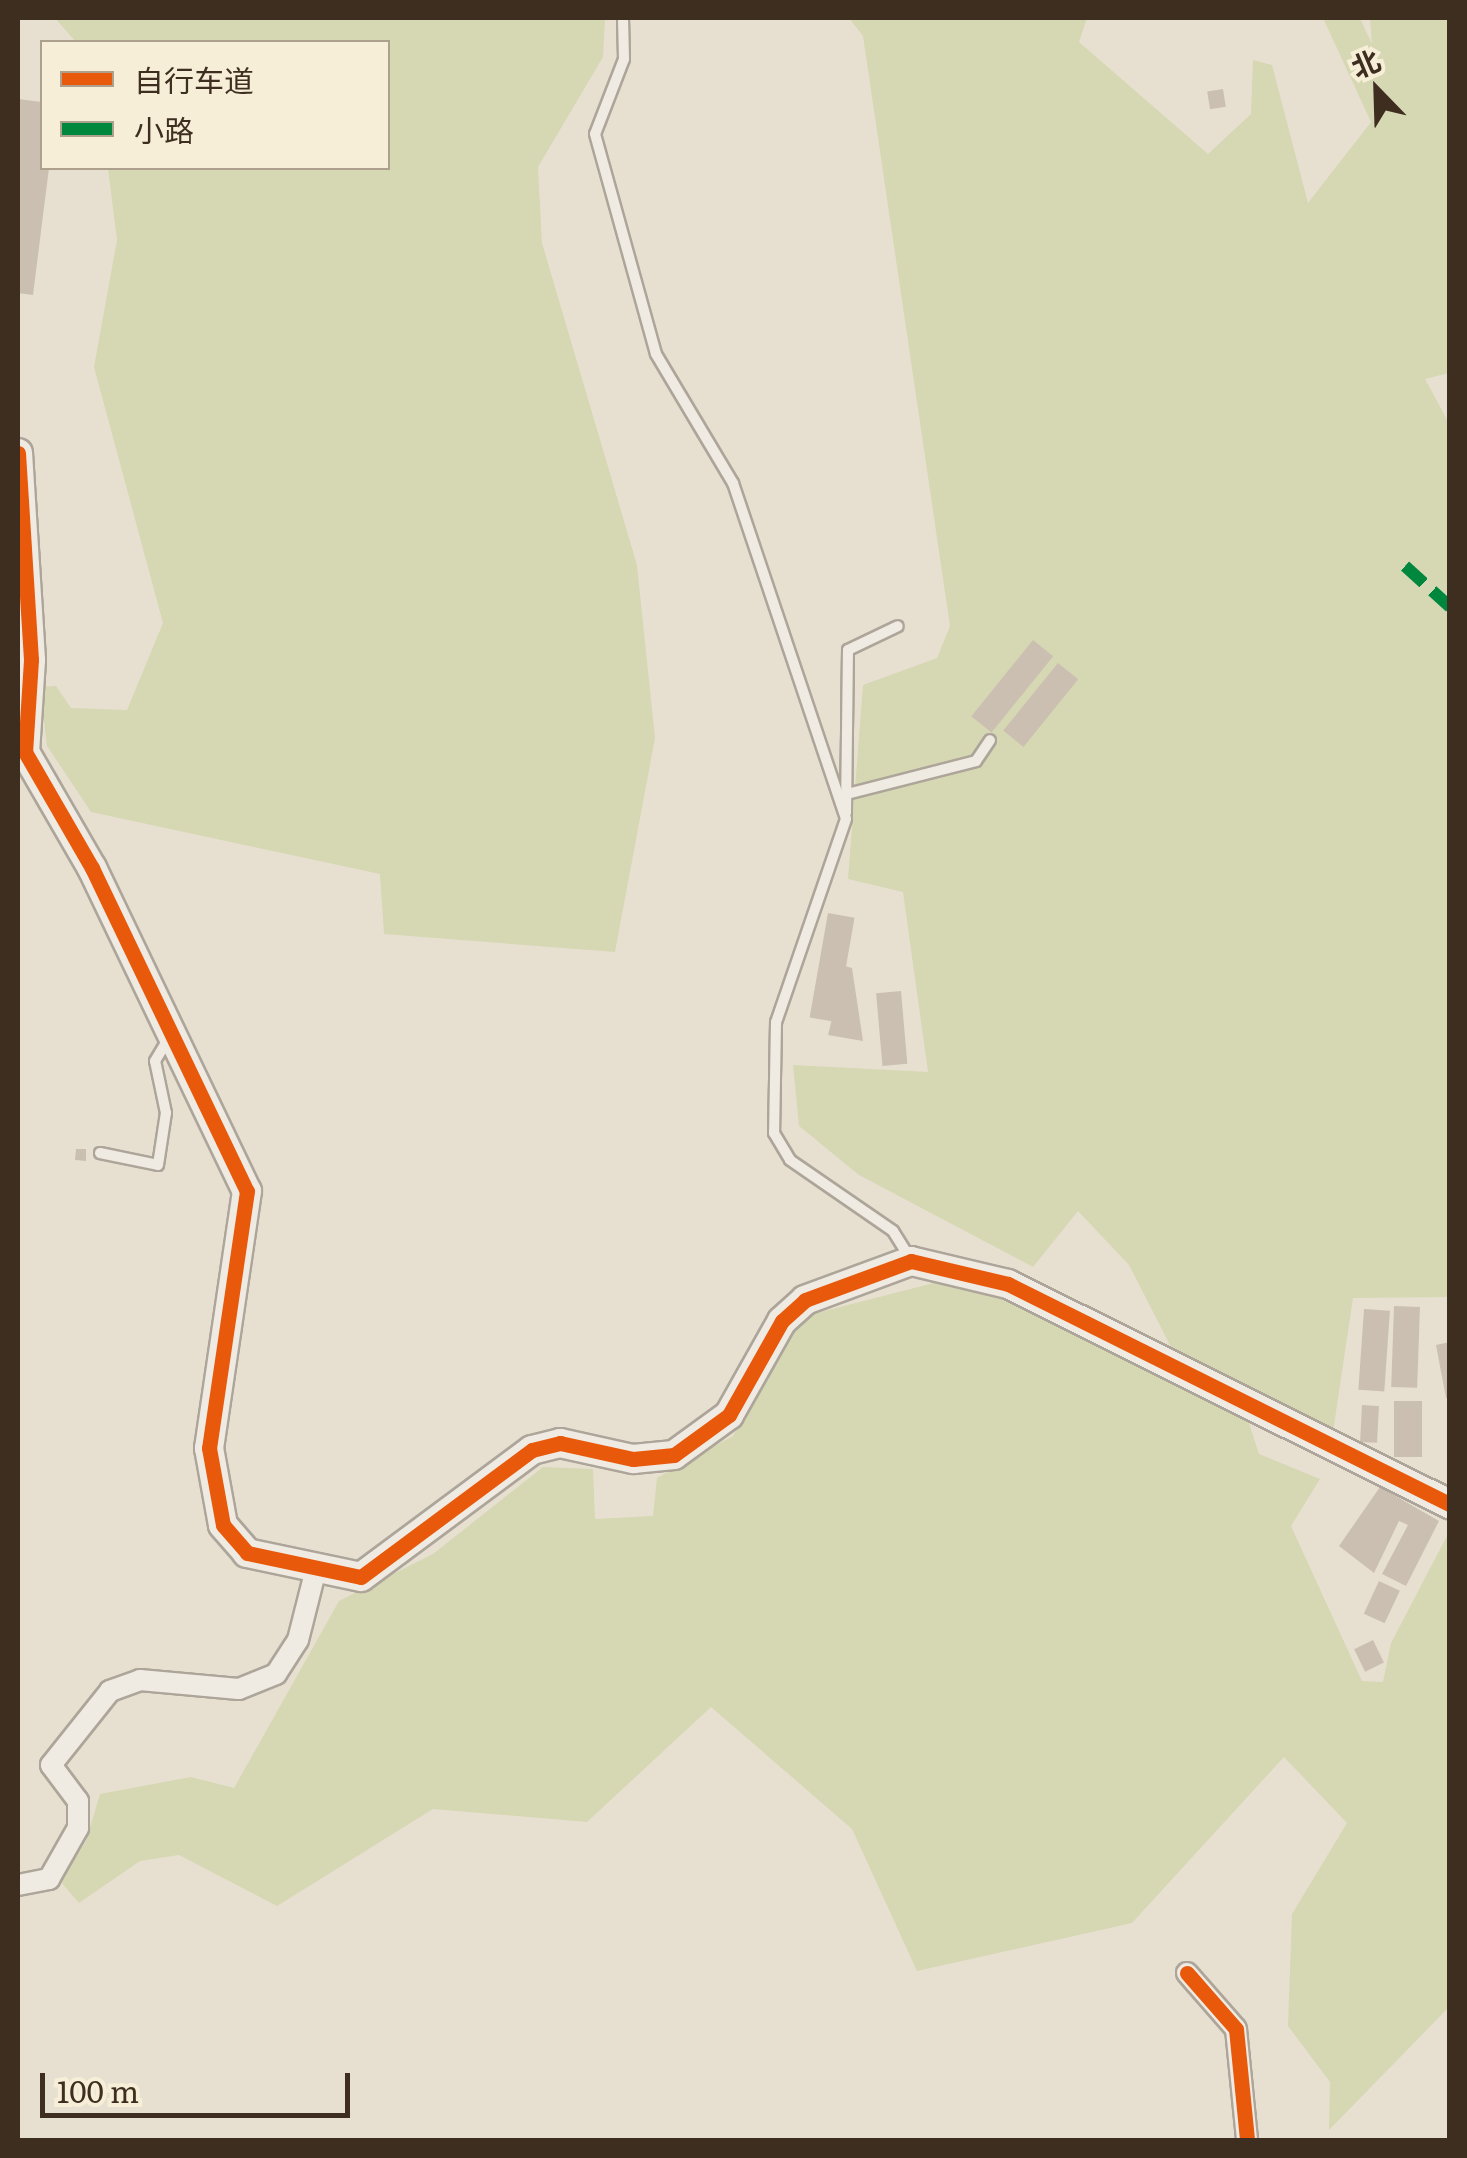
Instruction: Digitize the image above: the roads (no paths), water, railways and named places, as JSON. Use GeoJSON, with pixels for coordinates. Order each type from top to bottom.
{"type":"FeatureCollection","features":[{"type":"Feature","properties":{"kind":"street"},"geometry":{"type":"LineString","coordinates":[[18,453],[31,660],[21,754],[174,1031],[246,1192],[210,1448],[213,1496],[247,1553],[315,1573],[372,1571],[532,1450],[560,1443],[633,1459],[702,1442],[805,1300],[912,1261],[1008,1284],[1450,1504]]}},
{"type":"Feature","properties":{"kind":"street"},"geometry":{"type":"LineString","coordinates":[[18,1885],[49,1879],[78,1828],[78,1801],[51,1764],[110,1691],[140,1680],[240,1689],[276,1674],[298,1640],[315,1573]]}},
{"type":"Feature","properties":{"kind":"street"},"geometry":{"type":"LineString","coordinates":[[1186,1973],[1236,2029],[1247,2140]]}},
{"type":"Feature","properties":{"kind":"lane"},"geometry":{"type":"LineString","coordinates":[[623,18],[624,60],[594,134],[656,354],[733,484],[846,819]]}},
{"type":"Feature","properties":{"kind":"lane"},"geometry":{"type":"LineString","coordinates":[[898,626],[848,650],[846,819],[776,1022],[772,1120],[790,1160],[893,1232],[912,1261]]}},
{"type":"Feature","properties":{"kind":"lane"},"geometry":{"type":"LineString","coordinates":[[847,794],[976,761],[990,740]]}},
{"type":"Feature","properties":{"kind":"lane"},"geometry":{"type":"LineString","coordinates":[[100,1152],[158,1165],[166,1113],[155,1060],[174,1031]]}}]}
